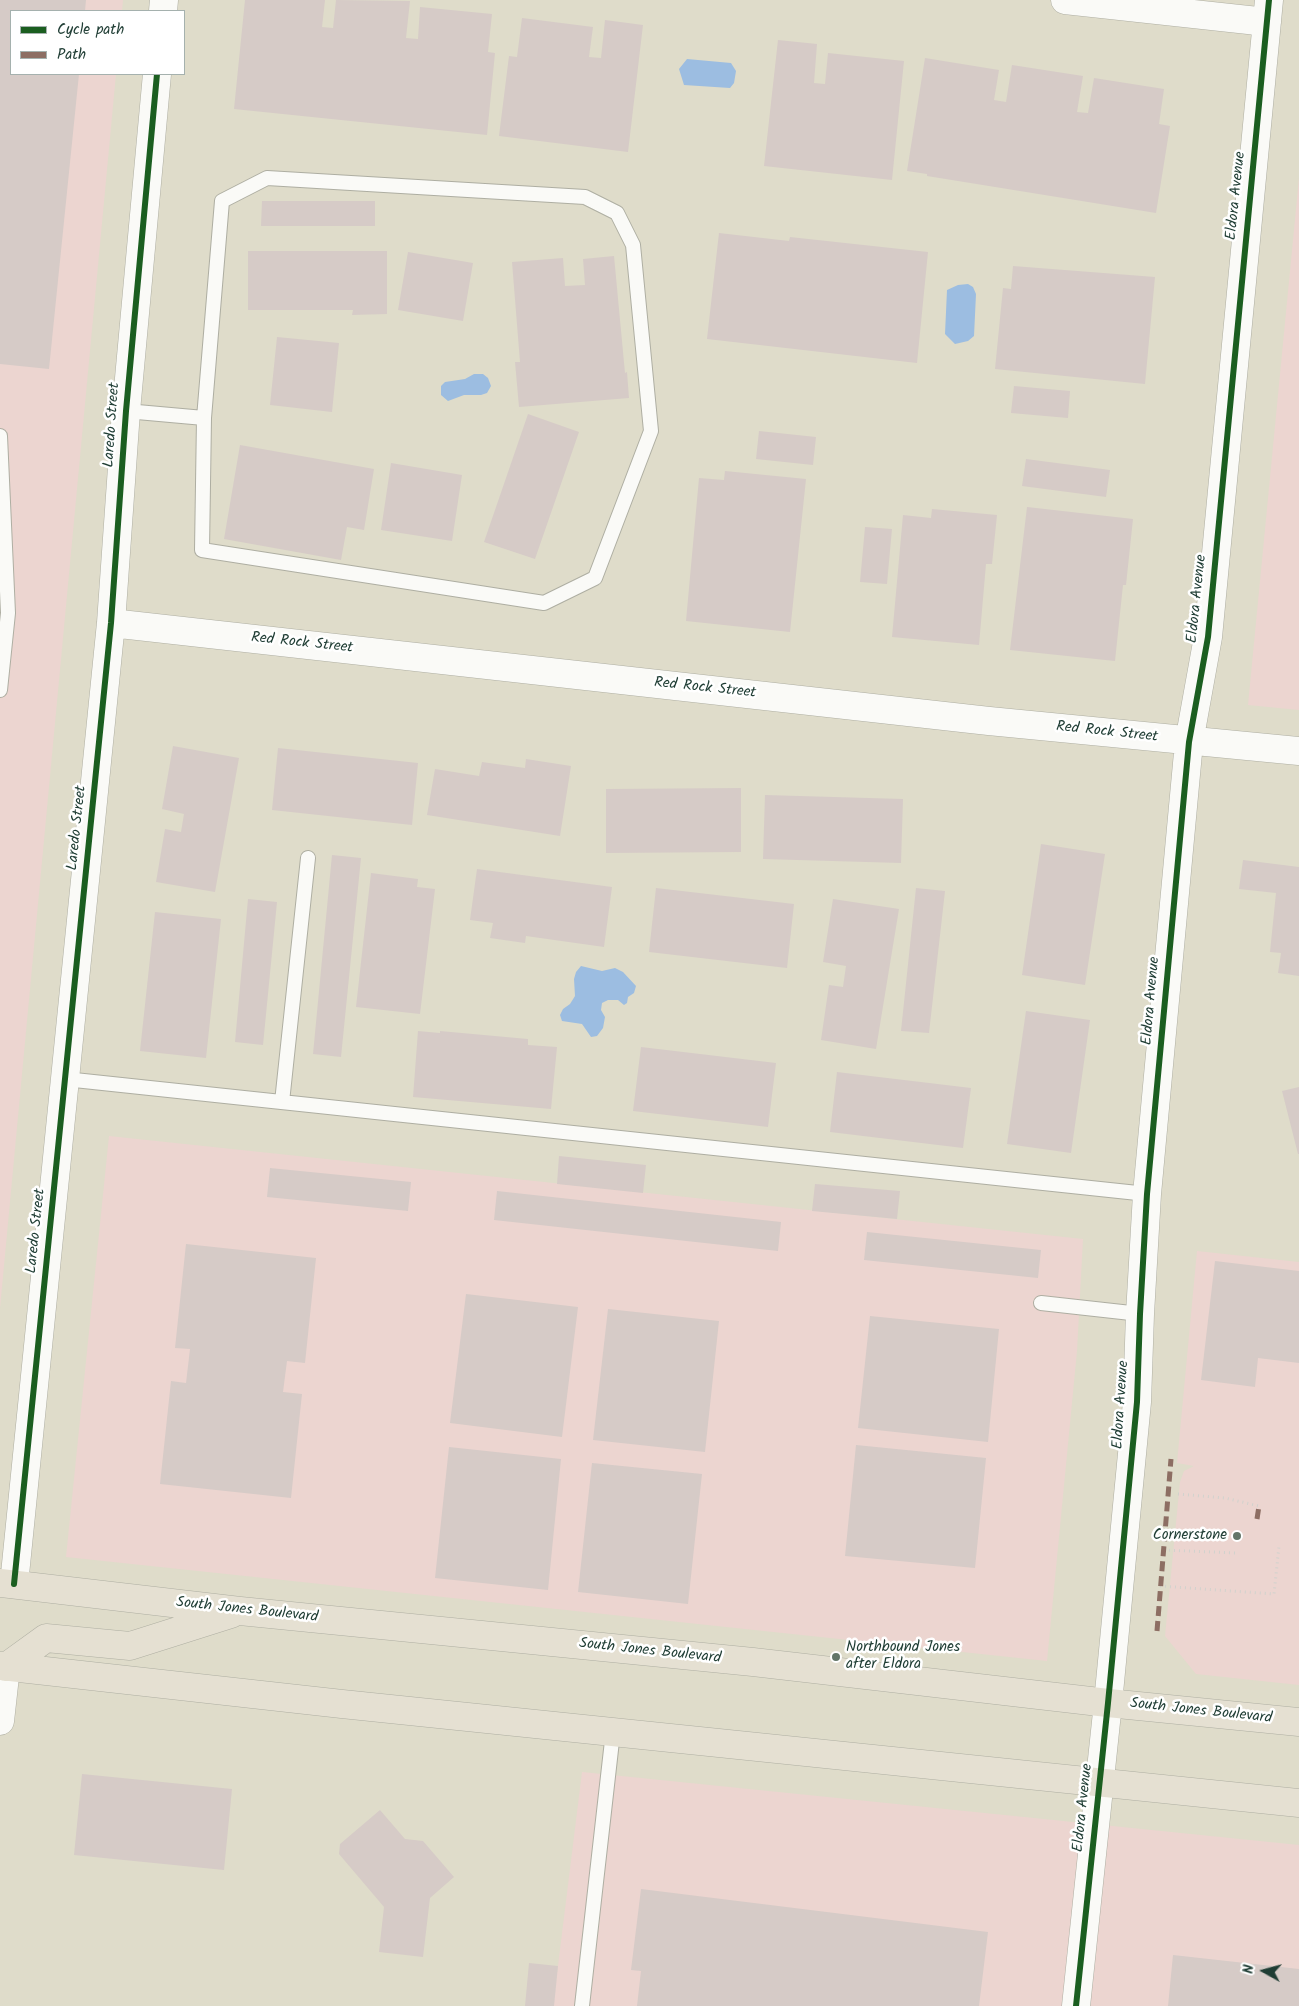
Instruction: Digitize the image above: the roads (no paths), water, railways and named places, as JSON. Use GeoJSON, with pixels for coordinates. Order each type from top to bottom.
{"type":"FeatureCollection","features":[{"type":"Feature","properties":{"kind":"main road","name":"South Jones Boulevard"},"geometry":{"type":"LineString","coordinates":[[7,1583],[240,1611],[753,1662],[1108,1703],[1299,1722]]}},
{"type":"Feature","properties":{"kind":"main road"},"geometry":{"type":"LineString","coordinates":[[3,1667],[46,1638],[130,1646],[240,1611]]}},
{"type":"Feature","properties":{"kind":"main road"},"geometry":{"type":"LineString","coordinates":[[3,1667],[1299,1803]]}},
{"type":"Feature","properties":{"kind":"street"},"geometry":{"type":"LineString","coordinates":[[1065,0],[1268,11]]}},
{"type":"Feature","properties":{"kind":"street","name":"Eldora Avenue"},"geometry":{"type":"LineString","coordinates":[[1076,2006],[1137,1402],[1147,1194],[1189,742],[1208,637],[1268,11]]}},
{"type":"Feature","properties":{"kind":"street","name":"Laredo Street"},"geometry":{"type":"LineString","coordinates":[[7,1583],[65,1079],[111,623],[126,410],[158,75]]}},
{"type":"Feature","properties":{"kind":"street","name":"Red Rock Street"},"geometry":{"type":"LineString","coordinates":[[111,623],[1189,742],[1299,751]]}},
{"type":"Feature","properties":{"kind":"street"},"geometry":{"type":"LineString","coordinates":[[0,1721],[3,1667]]}},
{"type":"Feature","properties":{"kind":"lane"},"geometry":{"type":"LineString","coordinates":[[267,178],[585,197],[617,213],[633,245],[651,431],[595,578],[544,603],[202,550],[204,418],[222,201],[267,178]]}},
{"type":"Feature","properties":{"kind":"lane"},"geometry":{"type":"LineString","coordinates":[[126,410],[204,418]]}},
{"type":"Feature","properties":{"kind":"lane"},"geometry":{"type":"LineString","coordinates":[[0,436],[8,613],[0,690]]}},
{"type":"Feature","properties":{"kind":"lane"},"geometry":{"type":"LineString","coordinates":[[282,1102],[308,858]]}},
{"type":"Feature","properties":{"kind":"lane"},"geometry":{"type":"LineString","coordinates":[[65,1079],[1147,1194]]}},
{"type":"Feature","properties":{"kind":"lane"},"geometry":{"type":"LineString","coordinates":[[1040,1303],[1140,1314]]}},
{"type":"Feature","properties":{"kind":"lane"},"geometry":{"type":"LineString","coordinates":[[582,2006],[613,1732]]}},
{"type":"Feature","properties":{"kind":"water"},"geometry":{"type":"Polygon","coordinates":[[[687,59],[731,63],[736,71],[734,83],[730,88],[684,85],[679,69],[687,59]]]}},
{"type":"Feature","properties":{"kind":"water"},"geometry":{"type":"Polygon","coordinates":[[[968,284],[973,287],[976,294],[974,336],[968,341],[955,344],[945,334],[947,290],[958,285],[968,284]]]}},
{"type":"Feature","properties":{"kind":"water"},"geometry":{"type":"Polygon","coordinates":[[[474,374],[483,374],[488,378],[491,386],[487,393],[464,395],[448,401],[441,395],[441,386],[445,382],[465,379],[474,374]]]}},
{"type":"Feature","properties":{"kind":"water"},"geometry":{"type":"Polygon","coordinates":[[[581,966],[602,971],[615,968],[623,972],[636,986],[634,993],[628,997],[627,1003],[624,1005],[618,1000],[608,1000],[602,1003],[601,1010],[605,1017],[603,1028],[597,1036],[591,1037],[582,1024],[562,1021],[560,1015],[575,996],[574,979],[576,972],[581,966]]]}},
{"type":"Feature","properties":{"kind":"place","name":"Cornerstone"},"geometry":{"type":"Point","coordinates":[1237,1536]}},
{"type":"Feature","properties":{"kind":"place","name":"Northbound Jones after Eldora"},"geometry":{"type":"Point","coordinates":[836,1657]}}]}
